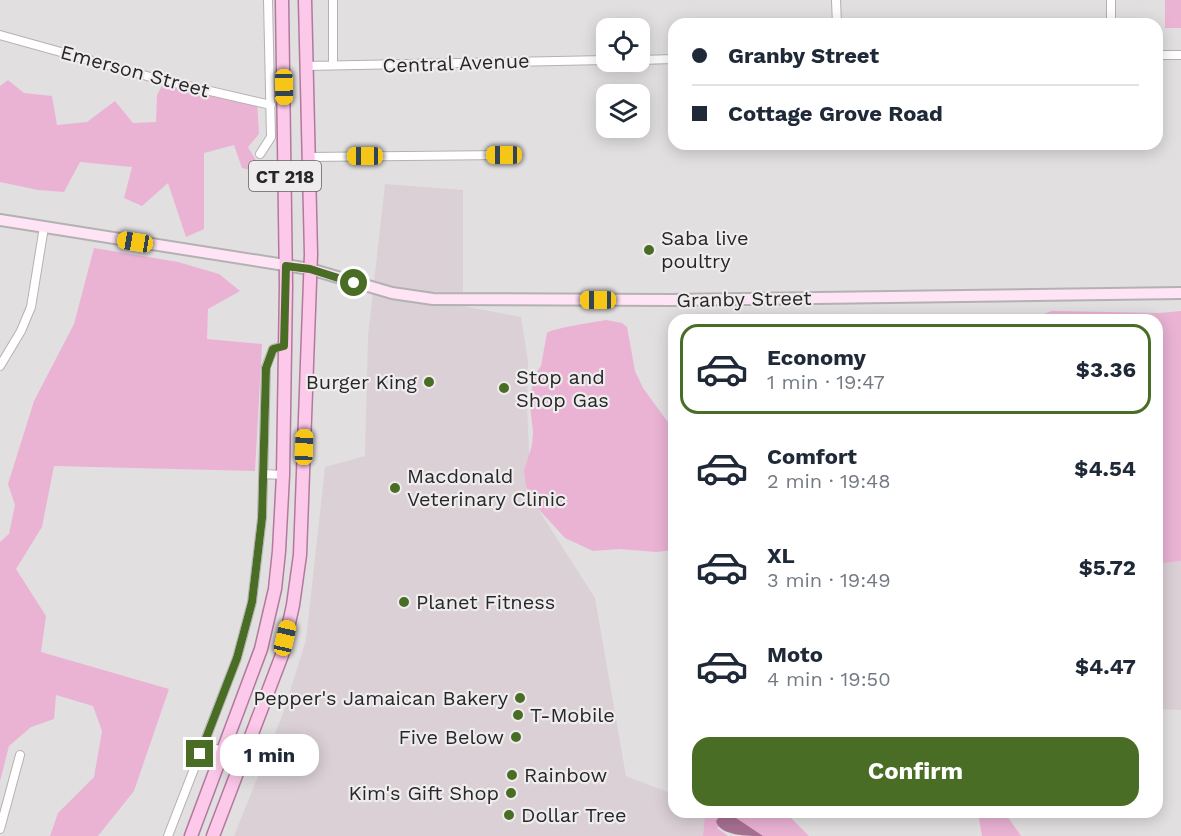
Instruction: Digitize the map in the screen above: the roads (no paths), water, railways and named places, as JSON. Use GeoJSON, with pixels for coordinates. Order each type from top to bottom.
{"type":"FeatureCollection","features":[{"type":"Feature","properties":{"kind":"main road","name":"CT 218"},"geometry":{"type":"LineString","coordinates":[[191,836],[261,648],[277,570],[283,475],[286,266],[282,0]]}},
{"type":"Feature","properties":{"kind":"main road","name":"CT 218"},"geometry":{"type":"LineString","coordinates":[[213,836],[282,655],[293,605],[300,555],[311,254],[305,0]]}},
{"type":"Feature","properties":{"kind":"main road","name":"Granby Street"},"geometry":{"type":"LineString","coordinates":[[0,220],[310,269],[392,293],[452,300],[671,300],[1181,293]]}},
{"type":"Feature","properties":{"kind":"main road"},"geometry":{"type":"LineString","coordinates":[[261,648],[282,655]]}},
{"type":"Feature","properties":{"kind":"street"},"geometry":{"type":"LineString","coordinates":[[260,154],[271,137],[268,0]]}},
{"type":"Feature","properties":{"kind":"street"},"geometry":{"type":"LineString","coordinates":[[333,0],[333,65]]}},
{"type":"Feature","properties":{"kind":"street"},"geometry":{"type":"LineString","coordinates":[[836,0],[837,18]]}},
{"type":"Feature","properties":{"kind":"street"},"geometry":{"type":"LineString","coordinates":[[1111,0],[1111,18]]}},
{"type":"Feature","properties":{"kind":"street","name":"Emerson Street"},"geometry":{"type":"LineString","coordinates":[[0,35],[154,78],[271,105]]}},
{"type":"Feature","properties":{"kind":"street"},"geometry":{"type":"LineString","coordinates":[[1163,55],[1181,56]]}},
{"type":"Feature","properties":{"kind":"street"},"geometry":{"type":"LineString","coordinates":[[650,60],[668,59]]}},
{"type":"Feature","properties":{"kind":"street","name":"Central Avenue"},"geometry":{"type":"LineString","coordinates":[[306,66],[596,60]]}},
{"type":"Feature","properties":{"kind":"street"},"geometry":{"type":"LineString","coordinates":[[308,157],[504,155]]}},
{"type":"Feature","properties":{"kind":"street"},"geometry":{"type":"LineString","coordinates":[[0,366],[21,331],[31,307],[44,227]]}},
{"type":"Feature","properties":{"kind":"street"},"geometry":{"type":"LineString","coordinates":[[168,836],[237,658],[249,616],[259,558],[266,368],[273,349],[284,346]]}},
{"type":"Feature","properties":{"kind":"street"},"geometry":{"type":"LineString","coordinates":[[263,474],[283,475]]}},
{"type":"Feature","properties":{"kind":"street"},"geometry":{"type":"LineString","coordinates":[[204,744],[223,752]]}},
{"type":"Feature","properties":{"kind":"street"},"geometry":{"type":"LineString","coordinates":[[0,830],[20,755]]}},
{"type":"Feature","properties":{"kind":"place","name":"Saba live poultry"},"geometry":{"type":"Point","coordinates":[649,250]}},
{"type":"Feature","properties":{"kind":"place","name":"Burger King"},"geometry":{"type":"Point","coordinates":[429,382]}},
{"type":"Feature","properties":{"kind":"place","name":"Stop and Shop Gas"},"geometry":{"type":"Point","coordinates":[504,388]}},
{"type":"Feature","properties":{"kind":"place","name":"Macdonald Veterinary Clinic"},"geometry":{"type":"Point","coordinates":[395,488]}},
{"type":"Feature","properties":{"kind":"place","name":"Planet Fitness"},"geometry":{"type":"Point","coordinates":[404,602]}},
{"type":"Feature","properties":{"kind":"place","name":"Pepper's Jamaican Bakery"},"geometry":{"type":"Point","coordinates":[520,698]}},
{"type":"Feature","properties":{"kind":"place","name":"T-Mobile"},"geometry":{"type":"Point","coordinates":[518,715]}},
{"type":"Feature","properties":{"kind":"place","name":"Five Below"},"geometry":{"type":"Point","coordinates":[516,737]}},
{"type":"Feature","properties":{"kind":"place","name":"Rainbow"},"geometry":{"type":"Point","coordinates":[512,775]}},
{"type":"Feature","properties":{"kind":"place","name":"Kim's Gift Shop"},"geometry":{"type":"Point","coordinates":[511,793]}},
{"type":"Feature","properties":{"kind":"place","name":"Dollar Tree"},"geometry":{"type":"Point","coordinates":[509,815]}}]}
